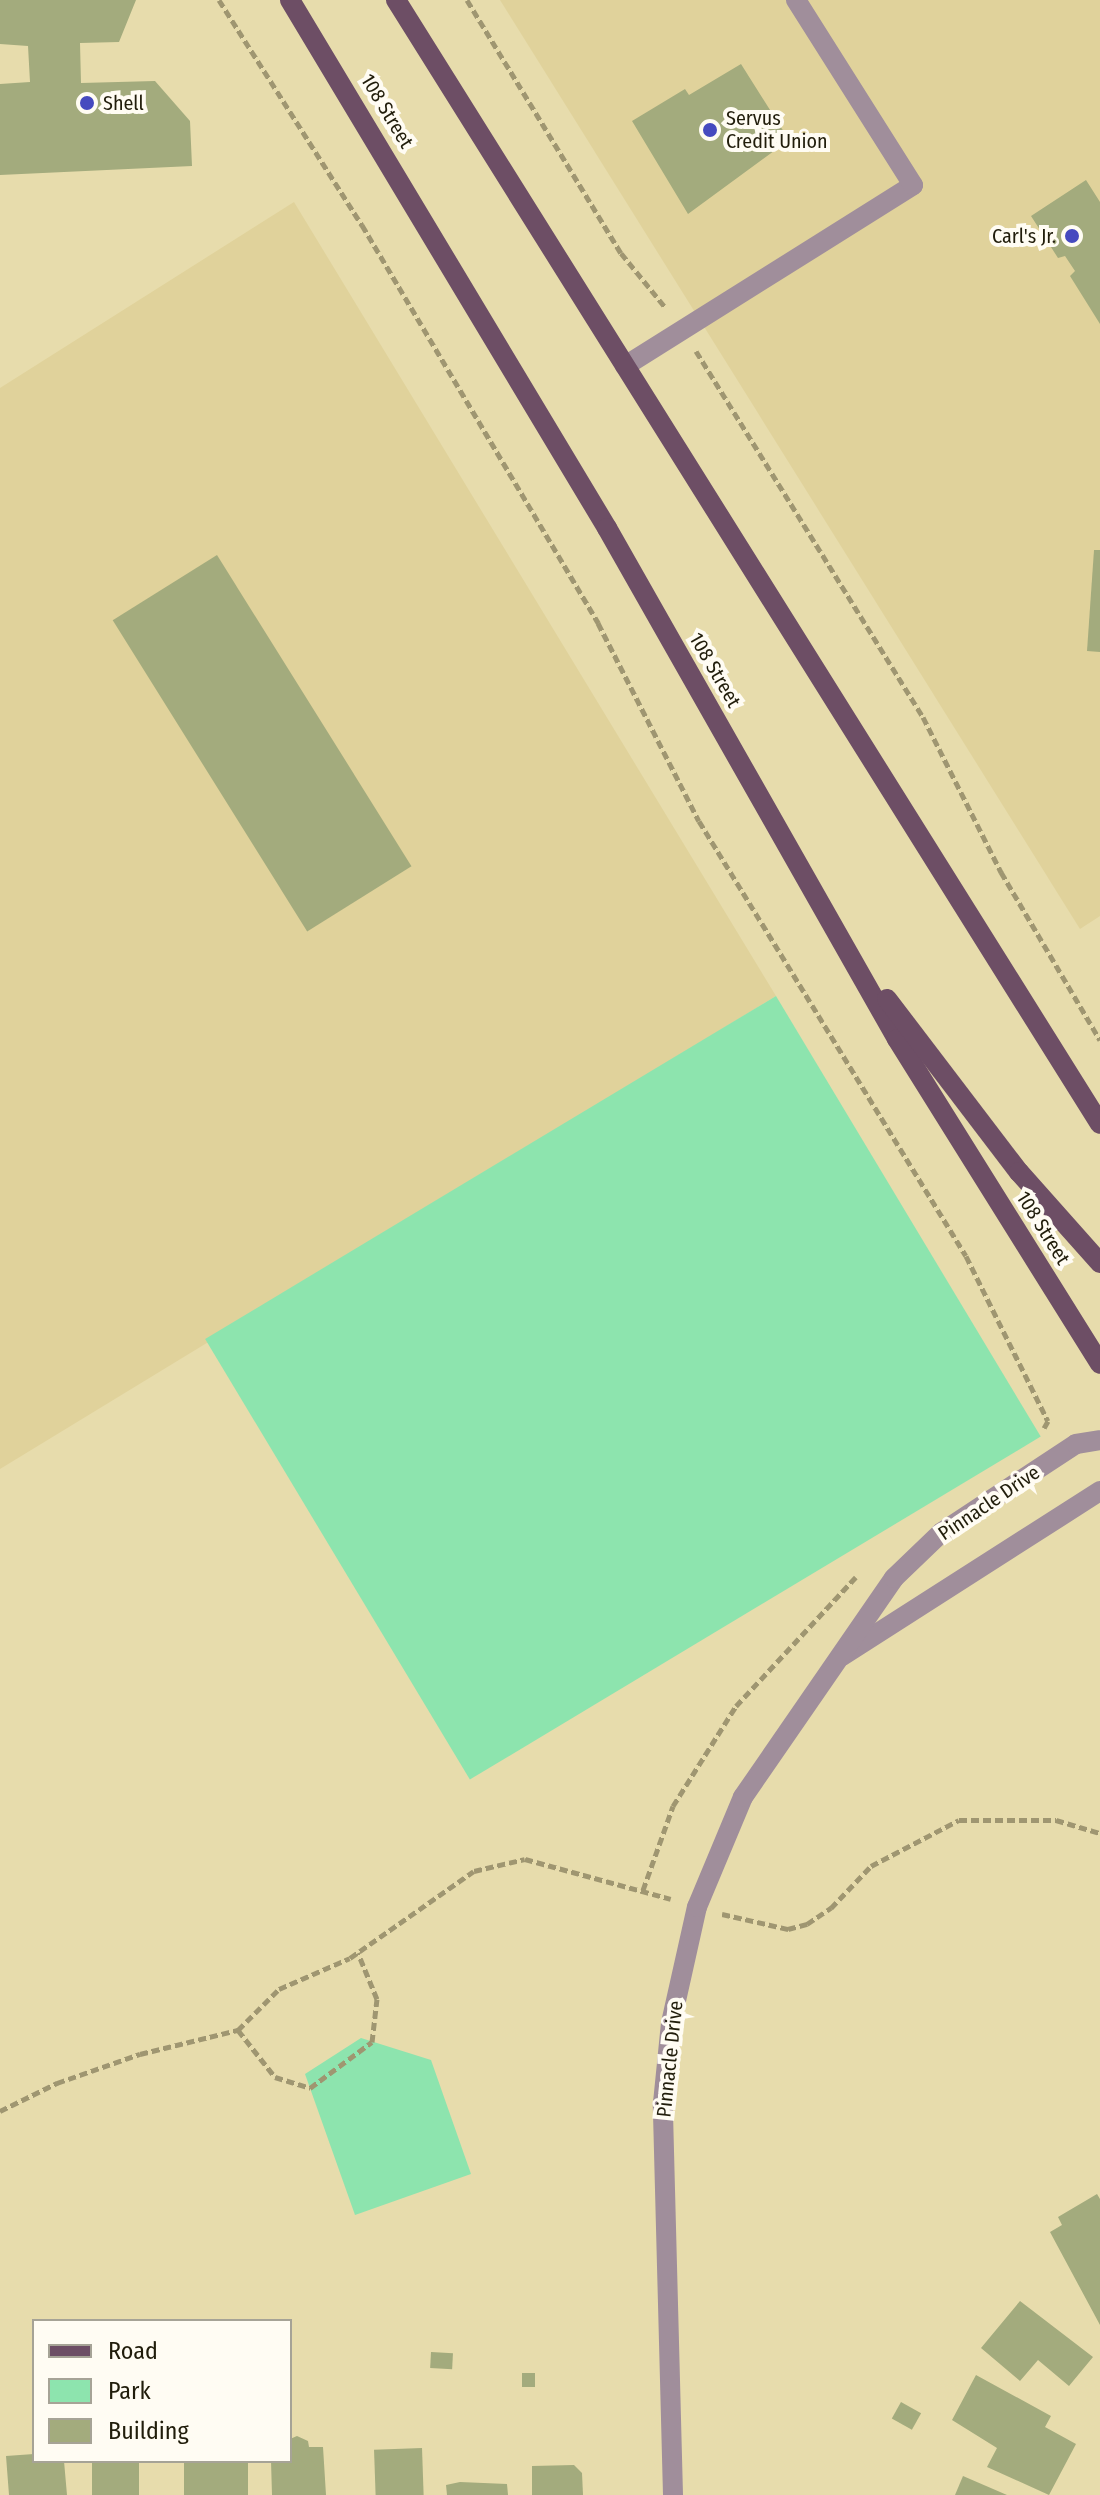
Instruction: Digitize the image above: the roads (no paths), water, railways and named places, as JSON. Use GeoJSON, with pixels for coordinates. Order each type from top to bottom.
{"type":"FeatureCollection","features":[{"type":"Feature","properties":{"kind":"main road","name":"108 Street"},"geometry":{"type":"LineString","coordinates":[[290,0],[607,528],[838,935],[1100,1364]]}},
{"type":"Feature","properties":{"kind":"main road"},"geometry":{"type":"LineString","coordinates":[[396,0],[1100,1124]]}},
{"type":"Feature","properties":{"kind":"main road"},"geometry":{"type":"LineString","coordinates":[[838,935],[1019,1172],[1100,1263]]}},
{"type":"Feature","properties":{"kind":"street"},"geometry":{"type":"LineString","coordinates":[[625,366],[913,185],[796,0]]}},
{"type":"Feature","properties":{"kind":"street","name":"Pinnacle Drive"},"geometry":{"type":"LineString","coordinates":[[673,2495],[663,2103],[671,2023],[697,1907],[743,1797],[832,1662],[894,1578],[942,1532],[1076,1444],[1100,1440]]}},
{"type":"Feature","properties":{"kind":"street","name":"Pinnacle Drive"},"geometry":{"type":"LineString","coordinates":[[832,1662],[1100,1491]]}},
{"type":"Feature","properties":{"kind":"place","name":"Shell"},"geometry":{"type":"Point","coordinates":[87,103]}},
{"type":"Feature","properties":{"kind":"place","name":"Servus Credit Union"},"geometry":{"type":"Point","coordinates":[710,130]}},
{"type":"Feature","properties":{"kind":"place","name":"Carl's Jr."},"geometry":{"type":"Point","coordinates":[1072,236]}}]}
